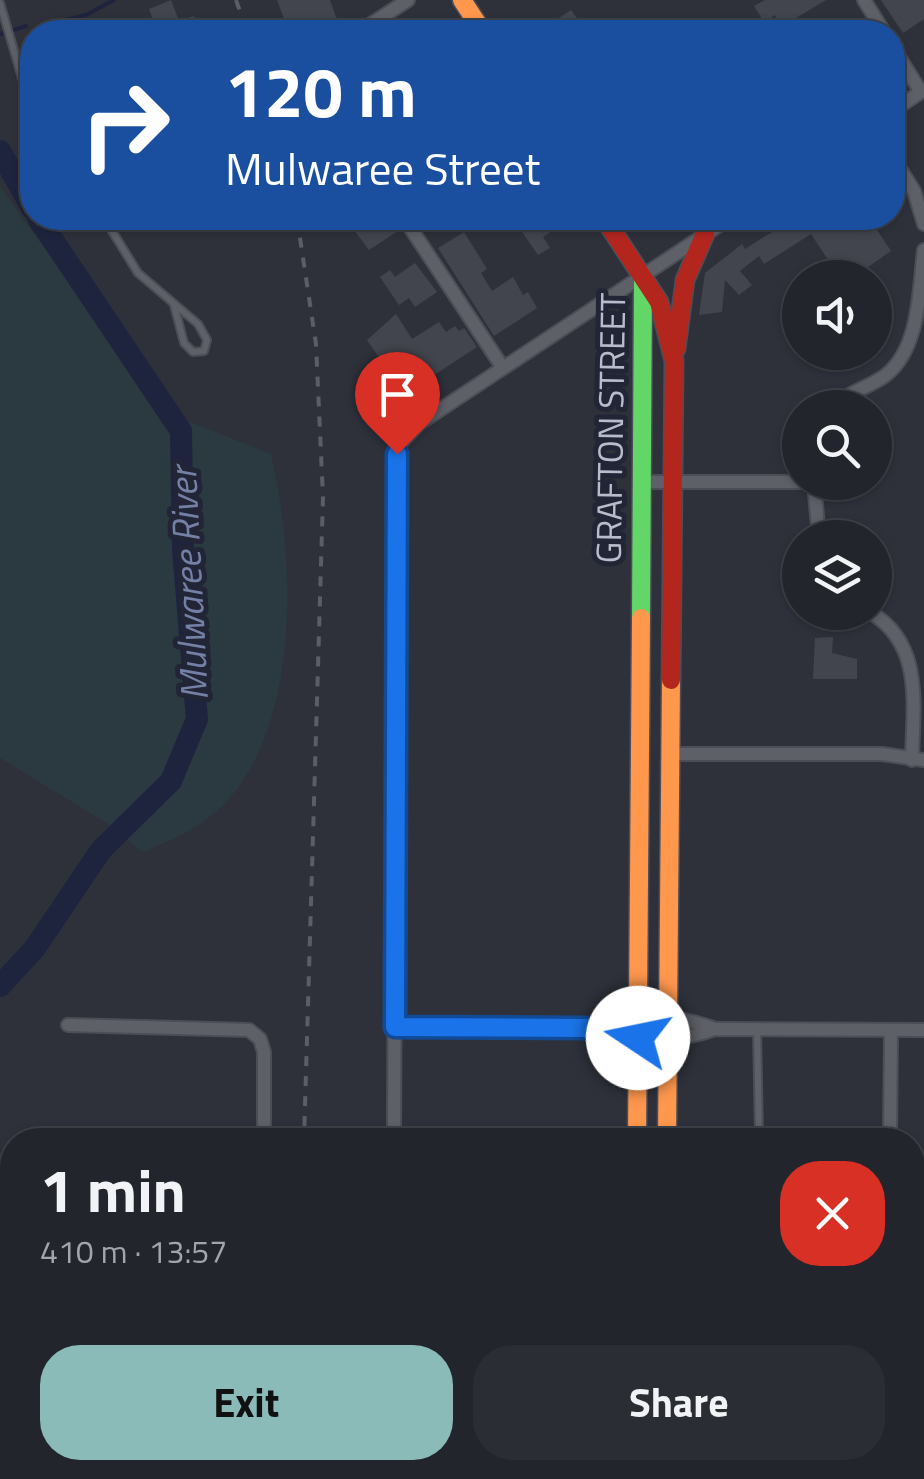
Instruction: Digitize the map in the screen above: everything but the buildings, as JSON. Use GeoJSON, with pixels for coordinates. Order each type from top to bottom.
{"type":"FeatureCollection","features":[{"type":"Feature","properties":{"kind":"street"},"geometry":{"type":"LineString","coordinates":[[377,20],[408,0]]}},
{"type":"Feature","properties":{"kind":"street"},"geometry":{"type":"LineString","coordinates":[[905,66],[922,91]]}},
{"type":"Feature","properties":{"kind":"street"},"geometry":{"type":"LineString","coordinates":[[905,177],[914,191],[924,224]]}},
{"type":"Feature","properties":{"kind":"street"},"geometry":{"type":"LineString","coordinates":[[412,230],[503,368]]}},
{"type":"Feature","properties":{"kind":"street"},"geometry":{"type":"LineString","coordinates":[[612,230],[643,276]]}},
{"type":"Feature","properties":{"kind":"street"},"geometry":{"type":"LineString","coordinates":[[394,1128],[397,454],[402,439],[711,230]]}},
{"type":"Feature","properties":{"kind":"street"},"geometry":{"type":"LineString","coordinates":[[674,360],[685,280],[705,234]]}},
{"type":"Feature","properties":{"kind":"street"},"geometry":{"type":"LineString","coordinates":[[856,390],[888,374],[904,354],[924,250]]}},
{"type":"Feature","properties":{"kind":"street","name":"GRAFTON STREET"},"geometry":{"type":"LineString","coordinates":[[643,276],[659,302],[674,360],[667,1128]]}},
{"type":"Feature","properties":{"kind":"street","name":"GRAFTON STREET"},"geometry":{"type":"LineString","coordinates":[[637,1128],[643,276]]}},
{"type":"Feature","properties":{"kind":"street"},"geometry":{"type":"LineString","coordinates":[[641,482],[782,482]]}},
{"type":"Feature","properties":{"kind":"street"},"geometry":{"type":"LineString","coordinates":[[670,754],[882,754],[918,760],[912,663],[892,629]]}},
{"type":"Feature","properties":{"kind":"street"},"geometry":{"type":"LineString","coordinates":[[395,1027],[586,1028],[612,1038],[668,1019],[690,1019],[715,1029],[924,1030]]}},
{"type":"Feature","properties":{"kind":"street"},"geometry":{"type":"LineString","coordinates":[[68,1025],[235,1027],[260,1039],[265,1063],[264,1128]]}},
{"type":"Feature","properties":{"kind":"street"},"geometry":{"type":"LineString","coordinates":[[638,1029],[668,1038],[689,1039],[715,1029]]}},
{"type":"Feature","properties":{"kind":"street"},"geometry":{"type":"LineString","coordinates":[[890,1128],[891,1030]]}},
{"type":"Feature","properties":{"kind":"lane"},"geometry":{"type":"LineString","coordinates":[[0,2],[20,72]]}},
{"type":"Feature","properties":{"kind":"lane"},"geometry":{"type":"LineString","coordinates":[[111,230],[138,273],[174,305],[205,334],[204,350],[194,352],[184,343],[174,305]]}},
{"type":"Feature","properties":{"kind":"lane"},"geometry":{"type":"LineString","coordinates":[[758,1030],[758,1128]]}},
{"type":"Feature","properties":{"kind":"shaded area"},"geometry":{"type":"Polygon","coordinates":[[[0,186],[20,214],[20,230],[31,230],[160,410],[271,454],[285,542],[287,591],[278,691],[265,737],[245,777],[217,811],[191,829],[143,852],[105,822],[0,758],[0,186]]]}},
{"type":"Feature","properties":{"kind":"waterway"},"geometry":{"type":"LineString","coordinates":[[65,20],[86,15],[114,0]]}},
{"type":"Feature","properties":{"kind":"waterway"},"geometry":{"type":"LineString","coordinates":[[0,34],[20,28]]}},
{"type":"Feature","properties":{"kind":"waterway","name":"Mulwaree River"},"geometry":{"type":"LineString","coordinates":[[0,151],[20,187]]}},
{"type":"Feature","properties":{"kind":"waterway","name":"Mulwaree River"},"geometry":{"type":"LineString","coordinates":[[0,986],[35,948],[101,850],[171,781],[197,719],[183,550],[181,431],[46,230]]}},
{"type":"Feature","properties":{"kind":"railway"},"geometry":{"type":"LineString","coordinates":[[236,0],[243,20]]}},
{"type":"Feature","properties":{"kind":"railway"},"geometry":{"type":"LineString","coordinates":[[299,230],[316,344],[323,497],[304,1128]]}},
{"type":"Feature","properties":{"kind":"traffic: fast"},"geometry":{"type":"LineString","coordinates":[[641,618],[643,281]]}},
{"type":"Feature","properties":{"kind":"traffic: slow"},"geometry":{"type":"LineString","coordinates":[[462,0],[475,20]]}},
{"type":"Feature","properties":{"kind":"traffic: slow"},"geometry":{"type":"LineString","coordinates":[[637,1128],[641,618]]}},
{"type":"Feature","properties":{"kind":"traffic: slow"},"geometry":{"type":"LineString","coordinates":[[667,1128],[671,680]]}},
{"type":"Feature","properties":{"kind":"traffic: jam"},"geometry":{"type":"LineString","coordinates":[[612,230],[659,302],[674,361],[671,680]]}},
{"type":"Feature","properties":{"kind":"traffic: jam"},"geometry":{"type":"LineString","coordinates":[[676,349],[685,280],[705,234]]}},
{"type":"Feature","properties":{"kind":"route"},"geometry":{"type":"LineString","coordinates":[[397,454],[395,1027],[586,1028],[612,1038],[638,1038]]}}]}
